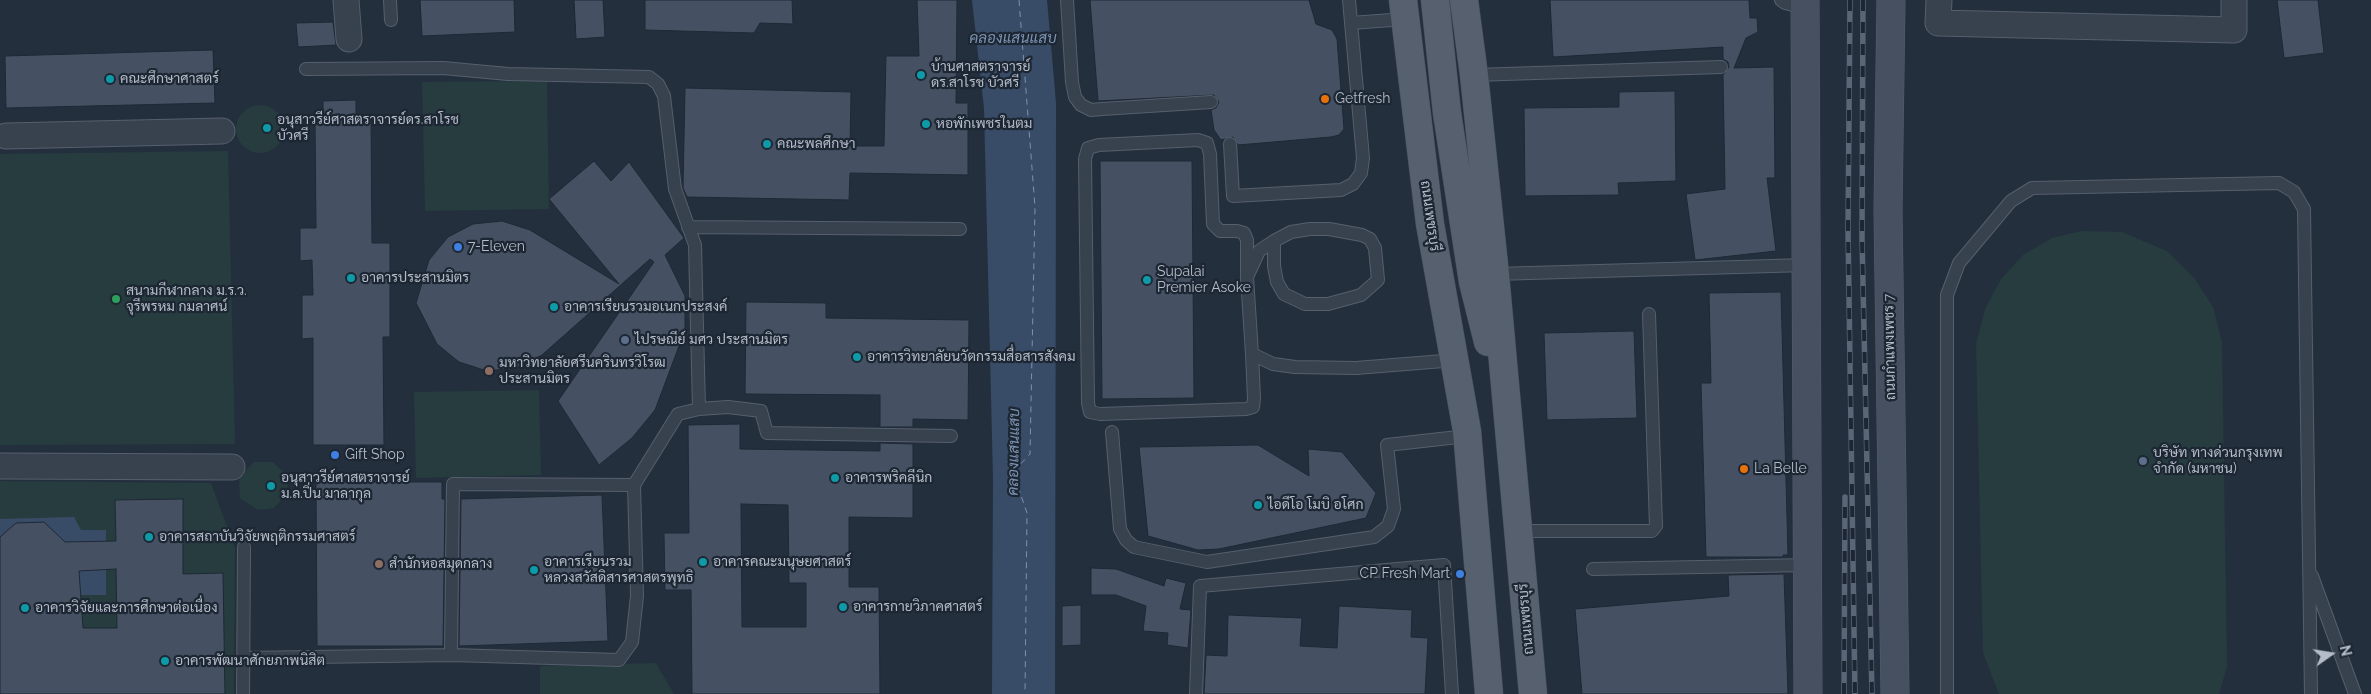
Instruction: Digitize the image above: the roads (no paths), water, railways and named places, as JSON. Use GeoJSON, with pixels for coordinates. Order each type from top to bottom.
{"type":"FeatureCollection","features":[{"type":"Feature","properties":{"kind":"main road","name":"ถนนเพชรบุรี"},"geometry":{"type":"LineString","coordinates":[[1435,0],[1447,113],[1484,278],[1509,424],[1533,694]]}},
{"type":"Feature","properties":{"kind":"main road","name":"ถนนเพชรบุรี"},"geometry":{"type":"LineString","coordinates":[[1464,0],[1474,75],[1484,278],[1467,434]]}},
{"type":"Feature","properties":{"kind":"main road","name":"ถนนเพชรบุรี"},"geometry":{"type":"LineString","coordinates":[[1404,10],[1430,224],[1456,360],[1467,434],[1489,694]]}},
{"type":"Feature","properties":{"kind":"street"},"geometry":{"type":"LineString","coordinates":[[346,0],[348,39]]}},
{"type":"Feature","properties":{"kind":"street","name":"ถนนกำแพงเพชร 7"},"geometry":{"type":"LineString","coordinates":[[1891,0],[1888,210],[1895,694]]}},
{"type":"Feature","properties":{"kind":"street"},"geometry":{"type":"LineString","coordinates":[[1939,0],[1938,23],[2234,30],[2234,0]]}},
{"type":"Feature","properties":{"kind":"street"},"geometry":{"type":"LineString","coordinates":[[1797,3],[1808,265],[1808,694]]}},
{"type":"Feature","properties":{"kind":"street"},"geometry":{"type":"LineString","coordinates":[[6,136],[222,131]]}},
{"type":"Feature","properties":{"kind":"street"},"geometry":{"type":"LineString","coordinates":[[0,466],[232,467]]}},
{"type":"Feature","properties":{"kind":"lane"},"geometry":{"type":"LineString","coordinates":[[390,0],[391,20]]}},
{"type":"Feature","properties":{"kind":"lane"},"geometry":{"type":"LineString","coordinates":[[1067,0],[1072,82],[1075,98],[1081,105],[1091,110],[1211,102]]}},
{"type":"Feature","properties":{"kind":"lane"},"geometry":{"type":"LineString","coordinates":[[1230,144],[1233,196],[1341,190],[1354,184],[1361,173],[1363,158],[1349,0]]}},
{"type":"Feature","properties":{"kind":"lane"},"geometry":{"type":"LineString","coordinates":[[1351,23],[1404,10]]}},
{"type":"Feature","properties":{"kind":"lane"},"geometry":{"type":"LineString","coordinates":[[1474,75],[1721,67]]}},
{"type":"Feature","properties":{"kind":"lane"},"geometry":{"type":"LineString","coordinates":[[306,69],[443,68],[508,74],[649,77],[658,84],[664,96],[675,189],[695,245],[699,409]]}},
{"type":"Feature","properties":{"kind":"lane"},"geometry":{"type":"LineString","coordinates":[[1198,140],[1207,143],[1210,154],[1213,224],[1220,231],[1244,233],[1247,240],[1247,277],[1252,354],[1253,407],[1100,414],[1090,412],[1088,403],[1085,168],[1088,148],[1100,145],[1198,140]]}},
{"type":"Feature","properties":{"kind":"lane"},"geometry":{"type":"LineString","coordinates":[[1947,694],[1947,295],[1960,263],[2010,201],[2032,188],[2279,183],[2294,192],[2304,209],[2311,694]]}},
{"type":"Feature","properties":{"kind":"lane"},"geometry":{"type":"LineString","coordinates":[[688,227],[960,229]]}},
{"type":"Feature","properties":{"kind":"lane"},"geometry":{"type":"LineString","coordinates":[[1247,277],[1259,252],[1274,241],[1292,232],[1310,229],[1330,229],[1362,235],[1370,239],[1376,248],[1378,280],[1361,295],[1328,304],[1305,304],[1284,294],[1277,282],[1274,266],[1274,241]]}},
{"type":"Feature","properties":{"kind":"lane"},"geometry":{"type":"LineString","coordinates":[[1484,278],[1808,265]]}},
{"type":"Feature","properties":{"kind":"lane"},"geometry":{"type":"LineString","coordinates":[[1518,531],[1652,531],[1656,526],[1648,314]]}},
{"type":"Feature","properties":{"kind":"lane"},"geometry":{"type":"LineString","coordinates":[[1252,354],[1273,364],[1295,367],[1356,368],[1456,360]]}},
{"type":"Feature","properties":{"kind":"lane"},"geometry":{"type":"LineString","coordinates":[[243,658],[451,655],[619,660],[632,642],[637,596],[634,485],[678,414],[699,409],[728,407],[761,411],[767,433],[952,436]]}},
{"type":"Feature","properties":{"kind":"lane"},"geometry":{"type":"LineString","coordinates":[[1112,432],[1120,529],[1126,540],[1134,547],[1207,562],[1374,537],[1388,526],[1394,509],[1387,445],[1467,434]]}},
{"type":"Feature","properties":{"kind":"lane"},"geometry":{"type":"LineString","coordinates":[[451,655],[453,484],[634,485]]}},
{"type":"Feature","properties":{"kind":"lane"},"geometry":{"type":"LineString","coordinates":[[243,694],[244,547]]}},
{"type":"Feature","properties":{"kind":"lane"},"geometry":{"type":"LineString","coordinates":[[1593,569],[1808,564]]}},
{"type":"Feature","properties":{"kind":"lane"},"geometry":{"type":"LineString","coordinates":[[1196,694],[1200,586],[1444,565],[1452,694]]}},
{"type":"Feature","properties":{"kind":"lane"},"geometry":{"type":"LineString","coordinates":[[2309,566],[2355,694]]}},
{"type":"Feature","properties":{"kind":"water","name":"คลองแสนแสบ"},"geometry":{"type":"Polygon","coordinates":[[[972,0],[1047,0],[1056,103],[1055,694],[992,694],[993,478],[984,108],[972,0]]]}},
{"type":"Feature","properties":{"kind":"water"},"geometry":{"type":"Polygon","coordinates":[[[74,517],[81,530],[106,530],[106,595],[80,595],[74,571],[94,542],[65,542],[44,522],[16,523],[0,537],[0,519],[74,517]]]}},
{"type":"Feature","properties":{"kind":"railway"},"geometry":{"type":"LineString","coordinates":[[1850,0],[1848,230],[1855,694]]}},
{"type":"Feature","properties":{"kind":"railway"},"geometry":{"type":"LineString","coordinates":[[1863,0],[1862,238],[1872,694]]}},
{"type":"Feature","properties":{"kind":"railway"},"geometry":{"type":"LineString","coordinates":[[1844,694],[1845,497]]}},
{"type":"Feature","properties":{"kind":"place","name":"บ้านศาสตราจารย์ ดร.สาโรช บัวศรี"},"geometry":{"type":"Point","coordinates":[921,75]}},
{"type":"Feature","properties":{"kind":"place","name":"คณะศึกษาศาสตร์"},"geometry":{"type":"Point","coordinates":[110,79]}},
{"type":"Feature","properties":{"kind":"place","name":"Getfresh"},"geometry":{"type":"Point","coordinates":[1325,99]}},
{"type":"Feature","properties":{"kind":"place","name":"หอพักเพชรในตม"},"geometry":{"type":"Point","coordinates":[926,124]}},
{"type":"Feature","properties":{"kind":"place","name":"อนุสาวรีย์ศาสตราจารย์ดร.สาโรช บัวศรี"},"geometry":{"type":"Point","coordinates":[267,128]}},
{"type":"Feature","properties":{"kind":"place","name":"คณะพลศึกษา"},"geometry":{"type":"Point","coordinates":[767,144]}},
{"type":"Feature","properties":{"kind":"place","name":"7-Eleven"},"geometry":{"type":"Point","coordinates":[458,247]}},
{"type":"Feature","properties":{"kind":"place","name":"อาคารประสานมิตร"},"geometry":{"type":"Point","coordinates":[351,278]}},
{"type":"Feature","properties":{"kind":"place","name":"Supalai Premier Asoke"},"geometry":{"type":"Point","coordinates":[1147,280]}},
{"type":"Feature","properties":{"kind":"place","name":"สนามกีฬากลาง ม.ร.ว. จุรีพรหม กมลาศน์"},"geometry":{"type":"Point","coordinates":[116,299]}},
{"type":"Feature","properties":{"kind":"place","name":"อาคารเรียนรวมอเนกประสงค์"},"geometry":{"type":"Point","coordinates":[554,307]}},
{"type":"Feature","properties":{"kind":"place","name":"ไปรษณีย์ มศว ประสานมิตร"},"geometry":{"type":"Point","coordinates":[625,340]}},
{"type":"Feature","properties":{"kind":"place","name":"อาคารวิทยาลัยนวัตกรรมสื่อสารสังคม"},"geometry":{"type":"Point","coordinates":[857,357]}},
{"type":"Feature","properties":{"kind":"place","name":"มหาวิทยาลัยศรีนครินทรวิโรฒ ประสานมิตร"},"geometry":{"type":"Point","coordinates":[489,371]}},
{"type":"Feature","properties":{"kind":"place","name":"Gift Shop"},"geometry":{"type":"Point","coordinates":[335,455]}},
{"type":"Feature","properties":{"kind":"place","name":"บริษัท ทางด่วนกรุงเทพ จำกัด (มหาชน)"},"geometry":{"type":"Point","coordinates":[2143,461]}},
{"type":"Feature","properties":{"kind":"place","name":"La Belle"},"geometry":{"type":"Point","coordinates":[1744,469]}},
{"type":"Feature","properties":{"kind":"place","name":"อาคารพริคลีนิก"},"geometry":{"type":"Point","coordinates":[835,478]}},
{"type":"Feature","properties":{"kind":"place","name":"อนุสาวรีย์ศาสตราจารย์ ม.ล.ปิ่น มาลากุล"},"geometry":{"type":"Point","coordinates":[271,486]}},
{"type":"Feature","properties":{"kind":"place","name":"ไอดีโอ โมบิ อโศก"},"geometry":{"type":"Point","coordinates":[1258,505]}},
{"type":"Feature","properties":{"kind":"place","name":"อาคารสถาบันวิจัยพฤติกรรมศาสตร์"},"geometry":{"type":"Point","coordinates":[149,537]}},
{"type":"Feature","properties":{"kind":"place","name":"อาคารคณะมนุษยศาสตร์"},"geometry":{"type":"Point","coordinates":[703,562]}},
{"type":"Feature","properties":{"kind":"place","name":"สำนักหอสมุดกลาง"},"geometry":{"type":"Point","coordinates":[379,564]}},
{"type":"Feature","properties":{"kind":"place","name":"อาคารเรียนรวม หลวงสวัสดิสารศาสตรพุทธิ"},"geometry":{"type":"Point","coordinates":[534,570]}},
{"type":"Feature","properties":{"kind":"place","name":"CP Fresh Mart"},"geometry":{"type":"Point","coordinates":[1460,574]}},
{"type":"Feature","properties":{"kind":"place","name":"อาคารกายวิภาคศาสตร์"},"geometry":{"type":"Point","coordinates":[843,607]}},
{"type":"Feature","properties":{"kind":"place","name":"อาคารวิจัยและการศึกษาต่อเนื่อง"},"geometry":{"type":"Point","coordinates":[25,608]}},
{"type":"Feature","properties":{"kind":"place","name":"อาคารพัฒนาศักยภาพนิสิต"},"geometry":{"type":"Point","coordinates":[165,661]}}]}
